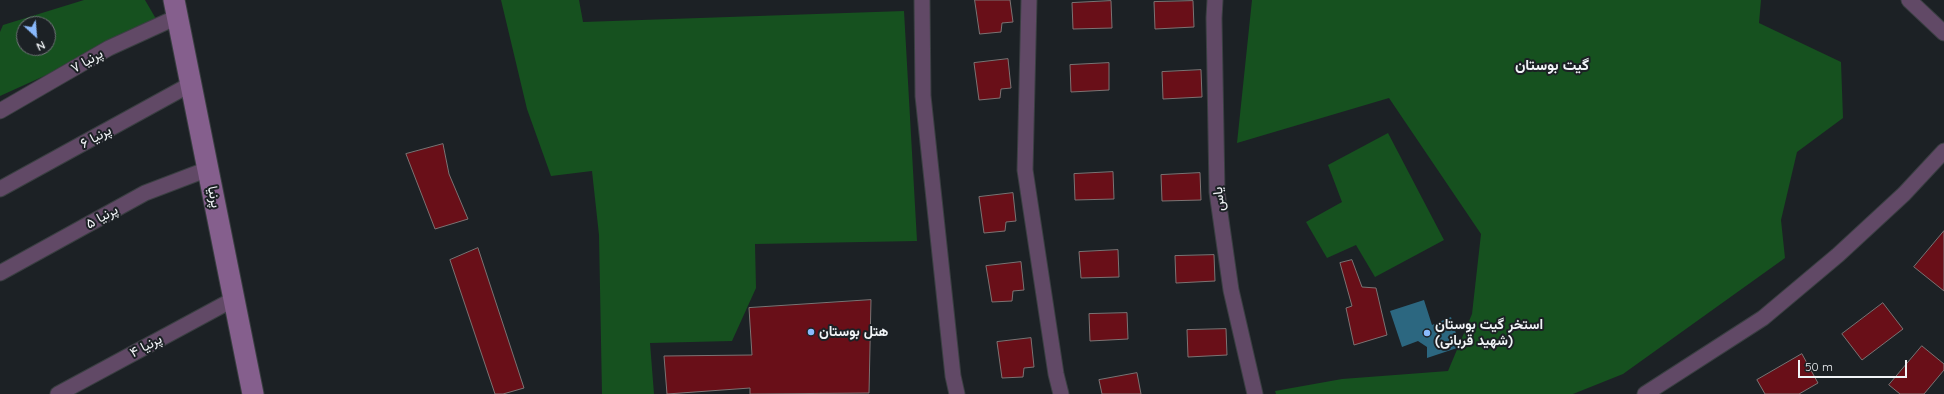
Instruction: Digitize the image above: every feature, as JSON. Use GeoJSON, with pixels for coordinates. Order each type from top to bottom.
{"type":"FeatureCollection","features":[{"type":"Feature","properties":{"kind":"street"},"geometry":{"type":"LineString","coordinates":[[922,0],[923,96],[940,258],[957,394]]}},
{"type":"Feature","properties":{"kind":"street"},"geometry":{"type":"LineString","coordinates":[[1029,0],[1025,170],[1055,366],[1061,394]]}},
{"type":"Feature","properties":{"kind":"street","name":"یاس"},"geometry":{"type":"LineString","coordinates":[[1215,0],[1217,192],[1230,290],[1255,394]]}},
{"type":"Feature","properties":{"kind":"street"},"geometry":{"type":"LineString","coordinates":[[1909,0],[1944,33]]}},
{"type":"Feature","properties":{"kind":"street","name":"پرنیا"},"geometry":{"type":"LineString","coordinates":[[176,8],[253,394]]}},
{"type":"Feature","properties":{"kind":"street","name":"پرنیا ۷"},"geometry":{"type":"LineString","coordinates":[[0,111],[176,8]]}},
{"type":"Feature","properties":{"kind":"street","name":"پرنیا ۶"},"geometry":{"type":"LineString","coordinates":[[0,189],[191,84]]}},
{"type":"Feature","properties":{"kind":"street"},"geometry":{"type":"LineString","coordinates":[[1645,394],[1763,318],[1838,254],[1904,194],[1944,151]]}},
{"type":"Feature","properties":{"kind":"street","name":"پرنیا ۵"},"geometry":{"type":"LineString","coordinates":[[0,273],[146,193],[208,169]]}},
{"type":"Feature","properties":{"kind":"street","name":"پرنیا ۴"},"geometry":{"type":"LineString","coordinates":[[58,394],[234,299]]}},
{"type":"Feature","properties":{"kind":"green space"},"geometry":{"type":"Polygon","coordinates":[[[84,0],[145,0],[159,24],[0,96],[0,32],[3,25],[16,21],[16,56],[56,56],[56,16],[32,16],[84,0]]]}},
{"type":"Feature","properties":{"kind":"green space"},"geometry":{"type":"Polygon","coordinates":[[[501,0],[579,0],[583,22],[904,11],[917,241],[755,244],[756,288],[732,341],[650,343],[654,394],[602,394],[599,235],[592,171],[551,176],[527,109],[501,0]]]}},
{"type":"Feature","properties":{"kind":"green space"},"geometry":{"type":"Polygon","coordinates":[[[1252,0],[1761,0],[1759,23],[1841,62],[1843,118],[1797,152],[1781,220],[1785,258],[1623,374],[1573,394],[1276,394],[1275,391],[1342,379],[1448,371],[1472,314],[1481,234],[1389,98],[1237,143],[1252,0]]]}},
{"type":"Feature","properties":{"kind":"green space"},"geometry":{"type":"Polygon","coordinates":[[[1388,133],[1444,240],[1375,277],[1356,245],[1327,258],[1306,222],[1342,202],[1328,165],[1388,133]]]}},
{"type":"Feature","properties":{"kind":"water","name":"استخر گیت بوستان (شهید قربانی)"},"geometry":{"type":"Polygon","coordinates":[[[1424,300],[1432,325],[1451,317],[1460,347],[1427,358],[1427,347],[1418,341],[1402,347],[1390,311],[1424,300]]]}},
{"type":"Feature","properties":{"kind":"building"},"geometry":{"type":"Polygon","coordinates":[[[975,0],[1010,0],[1013,22],[1002,23],[1001,32],[980,34],[975,0]]]}},
{"type":"Feature","properties":{"kind":"building"},"geometry":{"type":"Polygon","coordinates":[[[1111,1],[1112,28],[1073,29],[1072,3],[1111,1]]]}},
{"type":"Feature","properties":{"kind":"building"},"geometry":{"type":"Polygon","coordinates":[[[1193,1],[1194,27],[1155,29],[1154,2],[1193,1]]]}},
{"type":"Feature","properties":{"kind":"building"},"geometry":{"type":"Polygon","coordinates":[[[1008,59],[1011,88],[1001,89],[1000,98],[979,100],[974,63],[1008,59]]]}},
{"type":"Feature","properties":{"kind":"building"},"geometry":{"type":"Polygon","coordinates":[[[1109,63],[1109,90],[1071,92],[1070,65],[1109,63]]]}},
{"type":"Feature","properties":{"kind":"building"},"geometry":{"type":"Polygon","coordinates":[[[1201,70],[1202,97],[1163,99],[1162,72],[1201,70]]]}},
{"type":"Feature","properties":{"kind":"building"},"geometry":{"type":"Polygon","coordinates":[[[443,144],[449,174],[468,219],[435,229],[406,154],[443,144]]]}},
{"type":"Feature","properties":{"kind":"building"},"geometry":{"type":"Polygon","coordinates":[[[1113,172],[1114,199],[1075,200],[1074,174],[1113,172]]]}},
{"type":"Feature","properties":{"kind":"building"},"geometry":{"type":"Polygon","coordinates":[[[1200,173],[1201,200],[1162,201],[1161,175],[1200,173]]]}},
{"type":"Feature","properties":{"kind":"building"},"geometry":{"type":"Polygon","coordinates":[[[1013,193],[1016,221],[1006,222],[1005,231],[984,233],[979,197],[1013,193]]]}},
{"type":"Feature","properties":{"kind":"building"},"geometry":{"type":"Polygon","coordinates":[[[1944,231],[1944,291],[1914,267],[1944,231]]]}},
{"type":"Feature","properties":{"kind":"building"},"geometry":{"type":"Polygon","coordinates":[[[478,248],[524,388],[503,394],[495,394],[450,260],[478,248]]]}},
{"type":"Feature","properties":{"kind":"building"},"geometry":{"type":"Polygon","coordinates":[[[1118,250],[1119,277],[1081,278],[1079,252],[1118,250]]]}},
{"type":"Feature","properties":{"kind":"building"},"geometry":{"type":"Polygon","coordinates":[[[1214,255],[1215,281],[1176,283],[1175,256],[1214,255]]]}},
{"type":"Feature","properties":{"kind":"building"},"geometry":{"type":"Polygon","coordinates":[[[1352,260],[1362,287],[1376,288],[1387,335],[1354,345],[1346,308],[1352,306],[1340,263],[1352,260]]]}},
{"type":"Feature","properties":{"kind":"building"},"geometry":{"type":"Polygon","coordinates":[[[1021,262],[1024,290],[1013,291],[1012,301],[992,302],[986,266],[1021,262]]]}},
{"type":"Feature","properties":{"kind":"building","name":"هتل بوستان"},"geometry":{"type":"Polygon","coordinates":[[[871,300],[869,393],[750,394],[750,388],[667,394],[664,356],[752,355],[749,308],[871,300]]]}},
{"type":"Feature","properties":{"kind":"building"},"geometry":{"type":"Polygon","coordinates":[[[1883,303],[1903,329],[1862,360],[1842,334],[1883,303]]]}},
{"type":"Feature","properties":{"kind":"building"},"geometry":{"type":"Polygon","coordinates":[[[1127,313],[1128,339],[1090,341],[1089,314],[1127,313]]]}},
{"type":"Feature","properties":{"kind":"building"},"geometry":{"type":"Polygon","coordinates":[[[1226,329],[1227,355],[1188,357],[1187,330],[1226,329]]]}},
{"type":"Feature","properties":{"kind":"building"},"geometry":{"type":"Polygon","coordinates":[[[1031,338],[1034,367],[1024,368],[1023,377],[1002,378],[997,342],[1031,338]]]}},
{"type":"Feature","properties":{"kind":"building"},"geometry":{"type":"Polygon","coordinates":[[[1922,346],[1944,364],[1944,370],[1924,394],[1900,394],[1889,385],[1922,346]]]}},
{"type":"Feature","properties":{"kind":"building"},"geometry":{"type":"Polygon","coordinates":[[[1802,354],[1818,383],[1799,394],[1765,394],[1757,380],[1802,354]]]}},
{"type":"Feature","properties":{"kind":"building"},"geometry":{"type":"Polygon","coordinates":[[[1137,373],[1141,394],[1102,394],[1099,380],[1137,373]]]}},
{"type":"Feature","properties":{"kind":"place","name":"هتل بوستان"},"geometry":{"type":"Point","coordinates":[811,332]}},
{"type":"Feature","properties":{"kind":"place","name":"استخر گیت بوستان (شهید قربانی)"},"geometry":{"type":"Point","coordinates":[1427,333]}},
{"type":"Feature","properties":{"kind":"district","name":"گیت بوستان"},"geometry":{"type":"Point","coordinates":[1552,65]}}]}
